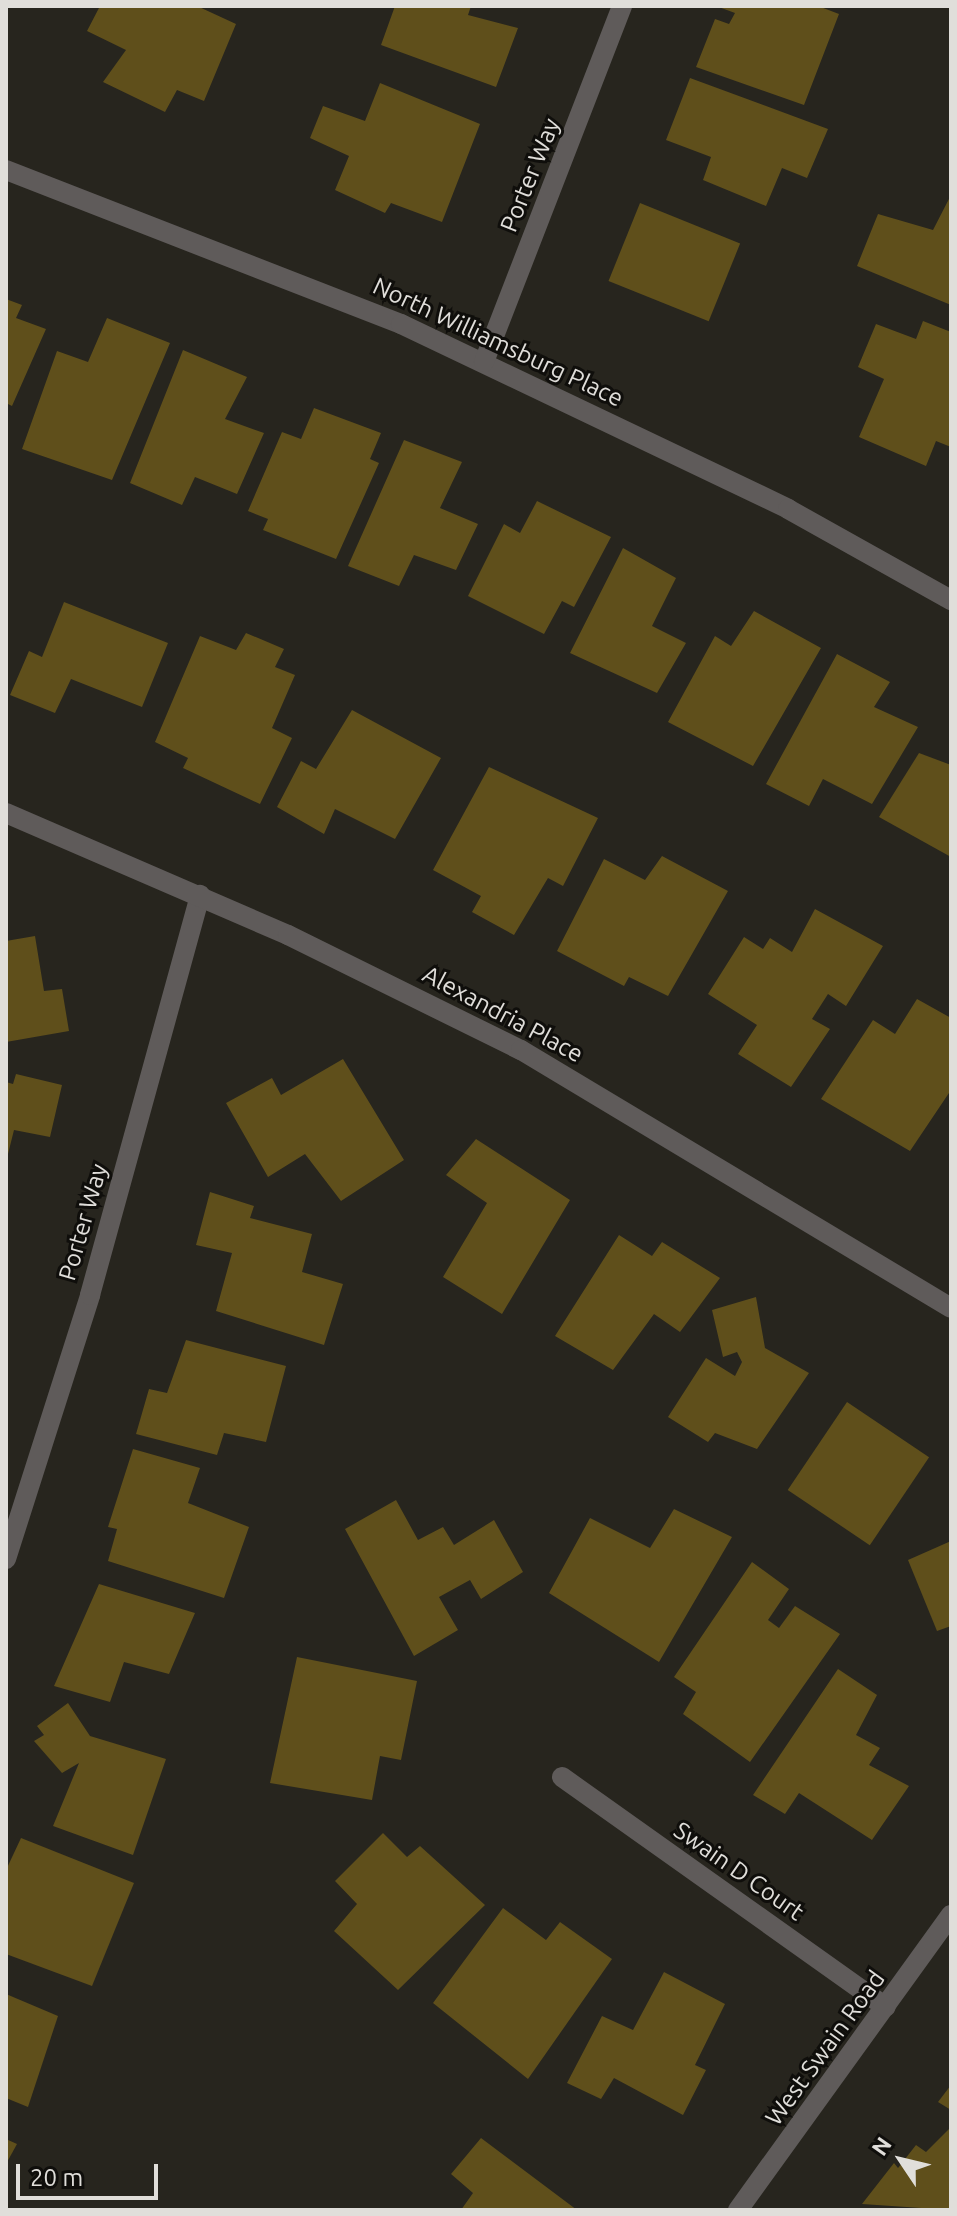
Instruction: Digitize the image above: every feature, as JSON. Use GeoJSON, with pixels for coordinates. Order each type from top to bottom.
{"type":"FeatureCollection","features":[{"type":"Feature","properties":{"kind":"street","name":"Porter Way"},"geometry":{"type":"LineString","coordinates":[[484,362],[622,6]]}},
{"type":"Feature","properties":{"kind":"street","name":"North Williamsburg Place"},"geometry":{"type":"LineString","coordinates":[[6,170],[241,257],[484,362],[788,509],[951,600]]}},
{"type":"Feature","properties":{"kind":"street","name":"Alexandria Place"},"geometry":{"type":"LineString","coordinates":[[6,813],[200,895],[521,1050],[951,1308]]}},
{"type":"Feature","properties":{"kind":"street","name":"Porter Way"},"geometry":{"type":"LineString","coordinates":[[6,1559],[90,1295],[200,895]]}},
{"type":"Feature","properties":{"kind":"street","name":"Swain D Court"},"geometry":{"type":"LineString","coordinates":[[562,1777],[886,2007]]}},
{"type":"Feature","properties":{"kind":"street","name":"West Swain Road"},"geometry":{"type":"LineString","coordinates":[[738,2210],[951,1915]]}},
{"type":"Feature","properties":{"kind":"building"},"geometry":{"type":"Polygon","coordinates":[[[100,6],[197,6],[236,24],[204,101],[177,90],[165,112],[103,82],[126,50],[87,31],[100,6]]]}},
{"type":"Feature","properties":{"kind":"building"},"geometry":{"type":"Polygon","coordinates":[[[395,6],[471,6],[468,15],[518,28],[496,87],[381,45],[395,6]]]}},
{"type":"Feature","properties":{"kind":"building"},"geometry":{"type":"Polygon","coordinates":[[[716,6],[818,6],[839,14],[804,105],[696,67],[715,19],[729,24],[735,13],[716,6]]]}},
{"type":"Feature","properties":{"kind":"building"},"geometry":{"type":"Polygon","coordinates":[[[690,78],[828,129],[807,178],[782,168],[766,206],[703,180],[711,157],[666,140],[690,78]]]}},
{"type":"Feature","properties":{"kind":"building"},"geometry":{"type":"Polygon","coordinates":[[[380,83],[480,124],[442,222],[391,203],[385,213],[335,190],[349,156],[310,138],[323,106],[365,121],[380,83]]]}},
{"type":"Feature","properties":{"kind":"building"},"geometry":{"type":"Polygon","coordinates":[[[951,195],[951,305],[857,266],[878,214],[933,230],[951,195]]]}},
{"type":"Feature","properties":{"kind":"building"},"geometry":{"type":"Polygon","coordinates":[[[640,203],[740,243],[709,321],[609,281],[640,203]]]}},
{"type":"Feature","properties":{"kind":"building"},"geometry":{"type":"Polygon","coordinates":[[[6,299],[22,305],[16,318],[46,329],[12,406],[6,403],[6,299]]]}},
{"type":"Feature","properties":{"kind":"building"},"geometry":{"type":"Polygon","coordinates":[[[107,318],[170,343],[112,480],[22,449],[57,351],[88,362],[107,318]]]}},
{"type":"Feature","properties":{"kind":"building"},"geometry":{"type":"Polygon","coordinates":[[[923,321],[951,332],[951,447],[936,441],[926,466],[859,437],[884,379],[858,367],[876,324],[916,339],[923,321]]]}},
{"type":"Feature","properties":{"kind":"building"},"geometry":{"type":"Polygon","coordinates":[[[183,350],[247,377],[225,419],[264,433],[237,494],[195,477],[182,505],[130,483],[183,350]]]}},
{"type":"Feature","properties":{"kind":"building"},"geometry":{"type":"Polygon","coordinates":[[[314,408],[381,433],[370,459],[379,463],[336,559],[263,530],[268,519],[248,511],[282,432],[301,439],[314,408]]]}},
{"type":"Feature","properties":{"kind":"building"},"geometry":{"type":"Polygon","coordinates":[[[404,440],[462,462],[440,508],[478,524],[456,570],[414,555],[399,586],[348,566],[404,440]]]}},
{"type":"Feature","properties":{"kind":"building"},"geometry":{"type":"Polygon","coordinates":[[[537,501],[611,537],[574,607],[562,601],[544,634],[468,596],[504,524],[520,533],[537,501]]]}},
{"type":"Feature","properties":{"kind":"building"},"geometry":{"type":"Polygon","coordinates":[[[623,548],[676,578],[652,626],[686,643],[657,693],[570,653],[623,548]]]}},
{"type":"Feature","properties":{"kind":"building"},"geometry":{"type":"Polygon","coordinates":[[[64,602],[168,643],[142,707],[71,679],[55,713],[10,695],[29,651],[42,657],[64,602]]]}},
{"type":"Feature","properties":{"kind":"building"},"geometry":{"type":"Polygon","coordinates":[[[754,611],[821,648],[753,766],[668,722],[715,636],[731,646],[754,611]]]}},
{"type":"Feature","properties":{"kind":"building"},"geometry":{"type":"Polygon","coordinates":[[[246,633],[284,649],[275,667],[295,675],[272,728],[292,738],[260,804],[183,768],[188,758],[155,742],[200,636],[236,650],[246,633]]]}},
{"type":"Feature","properties":{"kind":"building"},"geometry":{"type":"Polygon","coordinates":[[[837,654],[890,682],[874,707],[918,727],[872,804],[823,779],[809,806],[766,784],[837,654]]]}},
{"type":"Feature","properties":{"kind":"building"},"geometry":{"type":"Polygon","coordinates":[[[352,710],[441,758],[395,839],[335,809],[324,834],[277,807],[301,761],[316,769],[352,710]]]}},
{"type":"Feature","properties":{"kind":"building"},"geometry":{"type":"Polygon","coordinates":[[[919,753],[951,765],[951,857],[879,817],[919,753]]]}},
{"type":"Feature","properties":{"kind":"building"},"geometry":{"type":"Polygon","coordinates":[[[489,767],[598,818],[563,886],[548,878],[514,935],[472,912],[481,896],[433,870],[489,767]]]}},
{"type":"Feature","properties":{"kind":"building"},"geometry":{"type":"Polygon","coordinates":[[[662,856],[728,891],[668,996],[629,977],[624,986],[557,951],[604,859],[645,880],[662,856]]]}},
{"type":"Feature","properties":{"kind":"building"},"geometry":{"type":"Polygon","coordinates":[[[815,909],[883,946],[846,1006],[828,994],[812,1019],[830,1029],[791,1087],[738,1054],[757,1025],[708,994],[744,937],[763,949],[770,938],[792,952],[815,909]]]}},
{"type":"Feature","properties":{"kind":"building"},"geometry":{"type":"Polygon","coordinates":[[[35,936],[44,991],[62,989],[69,1031],[6,1042],[6,941],[35,936]]]}},
{"type":"Feature","properties":{"kind":"building"},"geometry":{"type":"Polygon","coordinates":[[[917,999],[951,1018],[951,1090],[910,1151],[821,1099],[873,1020],[895,1034],[917,999]]]}},
{"type":"Feature","properties":{"kind":"building"},"geometry":{"type":"Polygon","coordinates":[[[343,1059],[404,1160],[341,1201],[305,1154],[268,1177],[226,1103],[272,1078],[281,1095],[343,1059]]]}},
{"type":"Feature","properties":{"kind":"building"},"geometry":{"type":"Polygon","coordinates":[[[16,1074],[62,1085],[50,1137],[14,1130],[7,1158],[6,1082],[13,1084],[16,1074]]]}},
{"type":"Feature","properties":{"kind":"building"},"geometry":{"type":"Polygon","coordinates":[[[476,1139],[570,1200],[502,1314],[443,1277],[487,1203],[446,1175],[476,1139]]]}},
{"type":"Feature","properties":{"kind":"building"},"geometry":{"type":"Polygon","coordinates":[[[210,1192],[254,1206],[250,1218],[312,1234],[302,1272],[343,1284],[324,1345],[216,1311],[232,1253],[196,1245],[210,1192]]]}},
{"type":"Feature","properties":{"kind":"building"},"geometry":{"type":"Polygon","coordinates":[[[619,1235],[652,1256],[662,1242],[720,1278],[680,1332],[654,1314],[613,1370],[555,1336],[619,1235]]]}},
{"type":"Feature","properties":{"kind":"building"},"geometry":{"type":"Polygon","coordinates":[[[756,1297],[765,1348],[809,1373],[757,1449],[715,1433],[708,1442],[668,1417],[706,1358],[735,1376],[742,1362],[737,1352],[723,1357],[712,1310],[756,1297]]]}},
{"type":"Feature","properties":{"kind":"building"},"geometry":{"type":"Polygon","coordinates":[[[186,1340],[286,1366],[266,1442],[224,1433],[217,1455],[136,1434],[149,1389],[167,1393],[186,1340]]]}},
{"type":"Feature","properties":{"kind":"building"},"geometry":{"type":"Polygon","coordinates":[[[847,1402],[929,1457],[870,1545],[788,1490],[847,1402]]]}},
{"type":"Feature","properties":{"kind":"building"},"geometry":{"type":"Polygon","coordinates":[[[133,1449],[200,1468],[188,1503],[249,1527],[224,1598],[108,1561],[117,1529],[108,1527],[133,1449]]]}},
{"type":"Feature","properties":{"kind":"building"},"geometry":{"type":"Polygon","coordinates":[[[396,1500],[418,1540],[443,1527],[454,1545],[494,1520],[523,1572],[481,1599],[470,1580],[439,1597],[458,1630],[414,1656],[345,1529],[396,1500]]]}},
{"type":"Feature","properties":{"kind":"building"},"geometry":{"type":"Polygon","coordinates":[[[674,1509],[732,1537],[659,1662],[549,1593],[590,1518],[650,1548],[674,1509]]]}},
{"type":"Feature","properties":{"kind":"building"},"geometry":{"type":"Polygon","coordinates":[[[951,1541],[951,1626],[937,1631],[908,1560],[951,1541]]]}},
{"type":"Feature","properties":{"kind":"building"},"geometry":{"type":"Polygon","coordinates":[[[752,1562],[789,1589],[768,1620],[779,1628],[795,1606],[840,1634],[750,1762],[683,1714],[696,1692],[674,1677],[752,1562]]]}},
{"type":"Feature","properties":{"kind":"building"},"geometry":{"type":"Polygon","coordinates":[[[99,1584],[195,1613],[169,1674],[124,1662],[110,1702],[54,1686],[99,1584]]]}},
{"type":"Feature","properties":{"kind":"building"},"geometry":{"type":"Polygon","coordinates":[[[297,1657],[417,1681],[401,1760],[380,1756],[372,1800],[270,1783],[297,1657]]]}},
{"type":"Feature","properties":{"kind":"building"},"geometry":{"type":"Polygon","coordinates":[[[838,1669],[877,1695],[856,1735],[880,1748],[869,1765],[909,1786],[872,1840],[799,1793],[785,1814],[753,1795],[838,1669]]]}},
{"type":"Feature","properties":{"kind":"building"},"geometry":{"type":"Polygon","coordinates":[[[68,1703],[90,1736],[166,1759],[133,1855],[53,1826],[79,1763],[62,1773],[34,1741],[44,1735],[37,1726],[68,1703]]]}},
{"type":"Feature","properties":{"kind":"building"},"geometry":{"type":"Polygon","coordinates":[[[383,1833],[407,1857],[420,1846],[485,1905],[398,1990],[334,1931],[357,1904],[335,1881],[383,1833]]]}},
{"type":"Feature","properties":{"kind":"building"},"geometry":{"type":"Polygon","coordinates":[[[21,1838],[134,1883],[92,1986],[6,1954],[6,1870],[21,1838]]]}},
{"type":"Feature","properties":{"kind":"building"},"geometry":{"type":"Polygon","coordinates":[[[503,1908],[546,1940],[560,1922],[612,1959],[528,2079],[433,2003],[503,1908]]]}},
{"type":"Feature","properties":{"kind":"building"},"geometry":{"type":"Polygon","coordinates":[[[664,1972],[725,2004],[695,2065],[706,2070],[683,2115],[614,2078],[601,2099],[567,2083],[602,2016],[633,2030],[664,1972]]]}},
{"type":"Feature","properties":{"kind":"building"},"geometry":{"type":"Polygon","coordinates":[[[6,1994],[58,2016],[28,2107],[6,2098],[6,1994]]]}},
{"type":"Feature","properties":{"kind":"building"},"geometry":{"type":"Polygon","coordinates":[[[951,2085],[951,2110],[938,2102],[951,2085]]]}},
{"type":"Feature","properties":{"kind":"building"},"geometry":{"type":"Polygon","coordinates":[[[951,2127],[951,2210],[862,2204],[894,2163],[898,2168],[916,2145],[926,2152],[951,2127]]]}},
{"type":"Feature","properties":{"kind":"building"},"geometry":{"type":"Polygon","coordinates":[[[481,2138],[577,2210],[461,2210],[473,2193],[451,2174],[481,2138]]]}},
{"type":"Feature","properties":{"kind":"building"},"geometry":{"type":"Polygon","coordinates":[[[6,2139],[17,2144],[6,2164],[6,2139]]]}}]}
